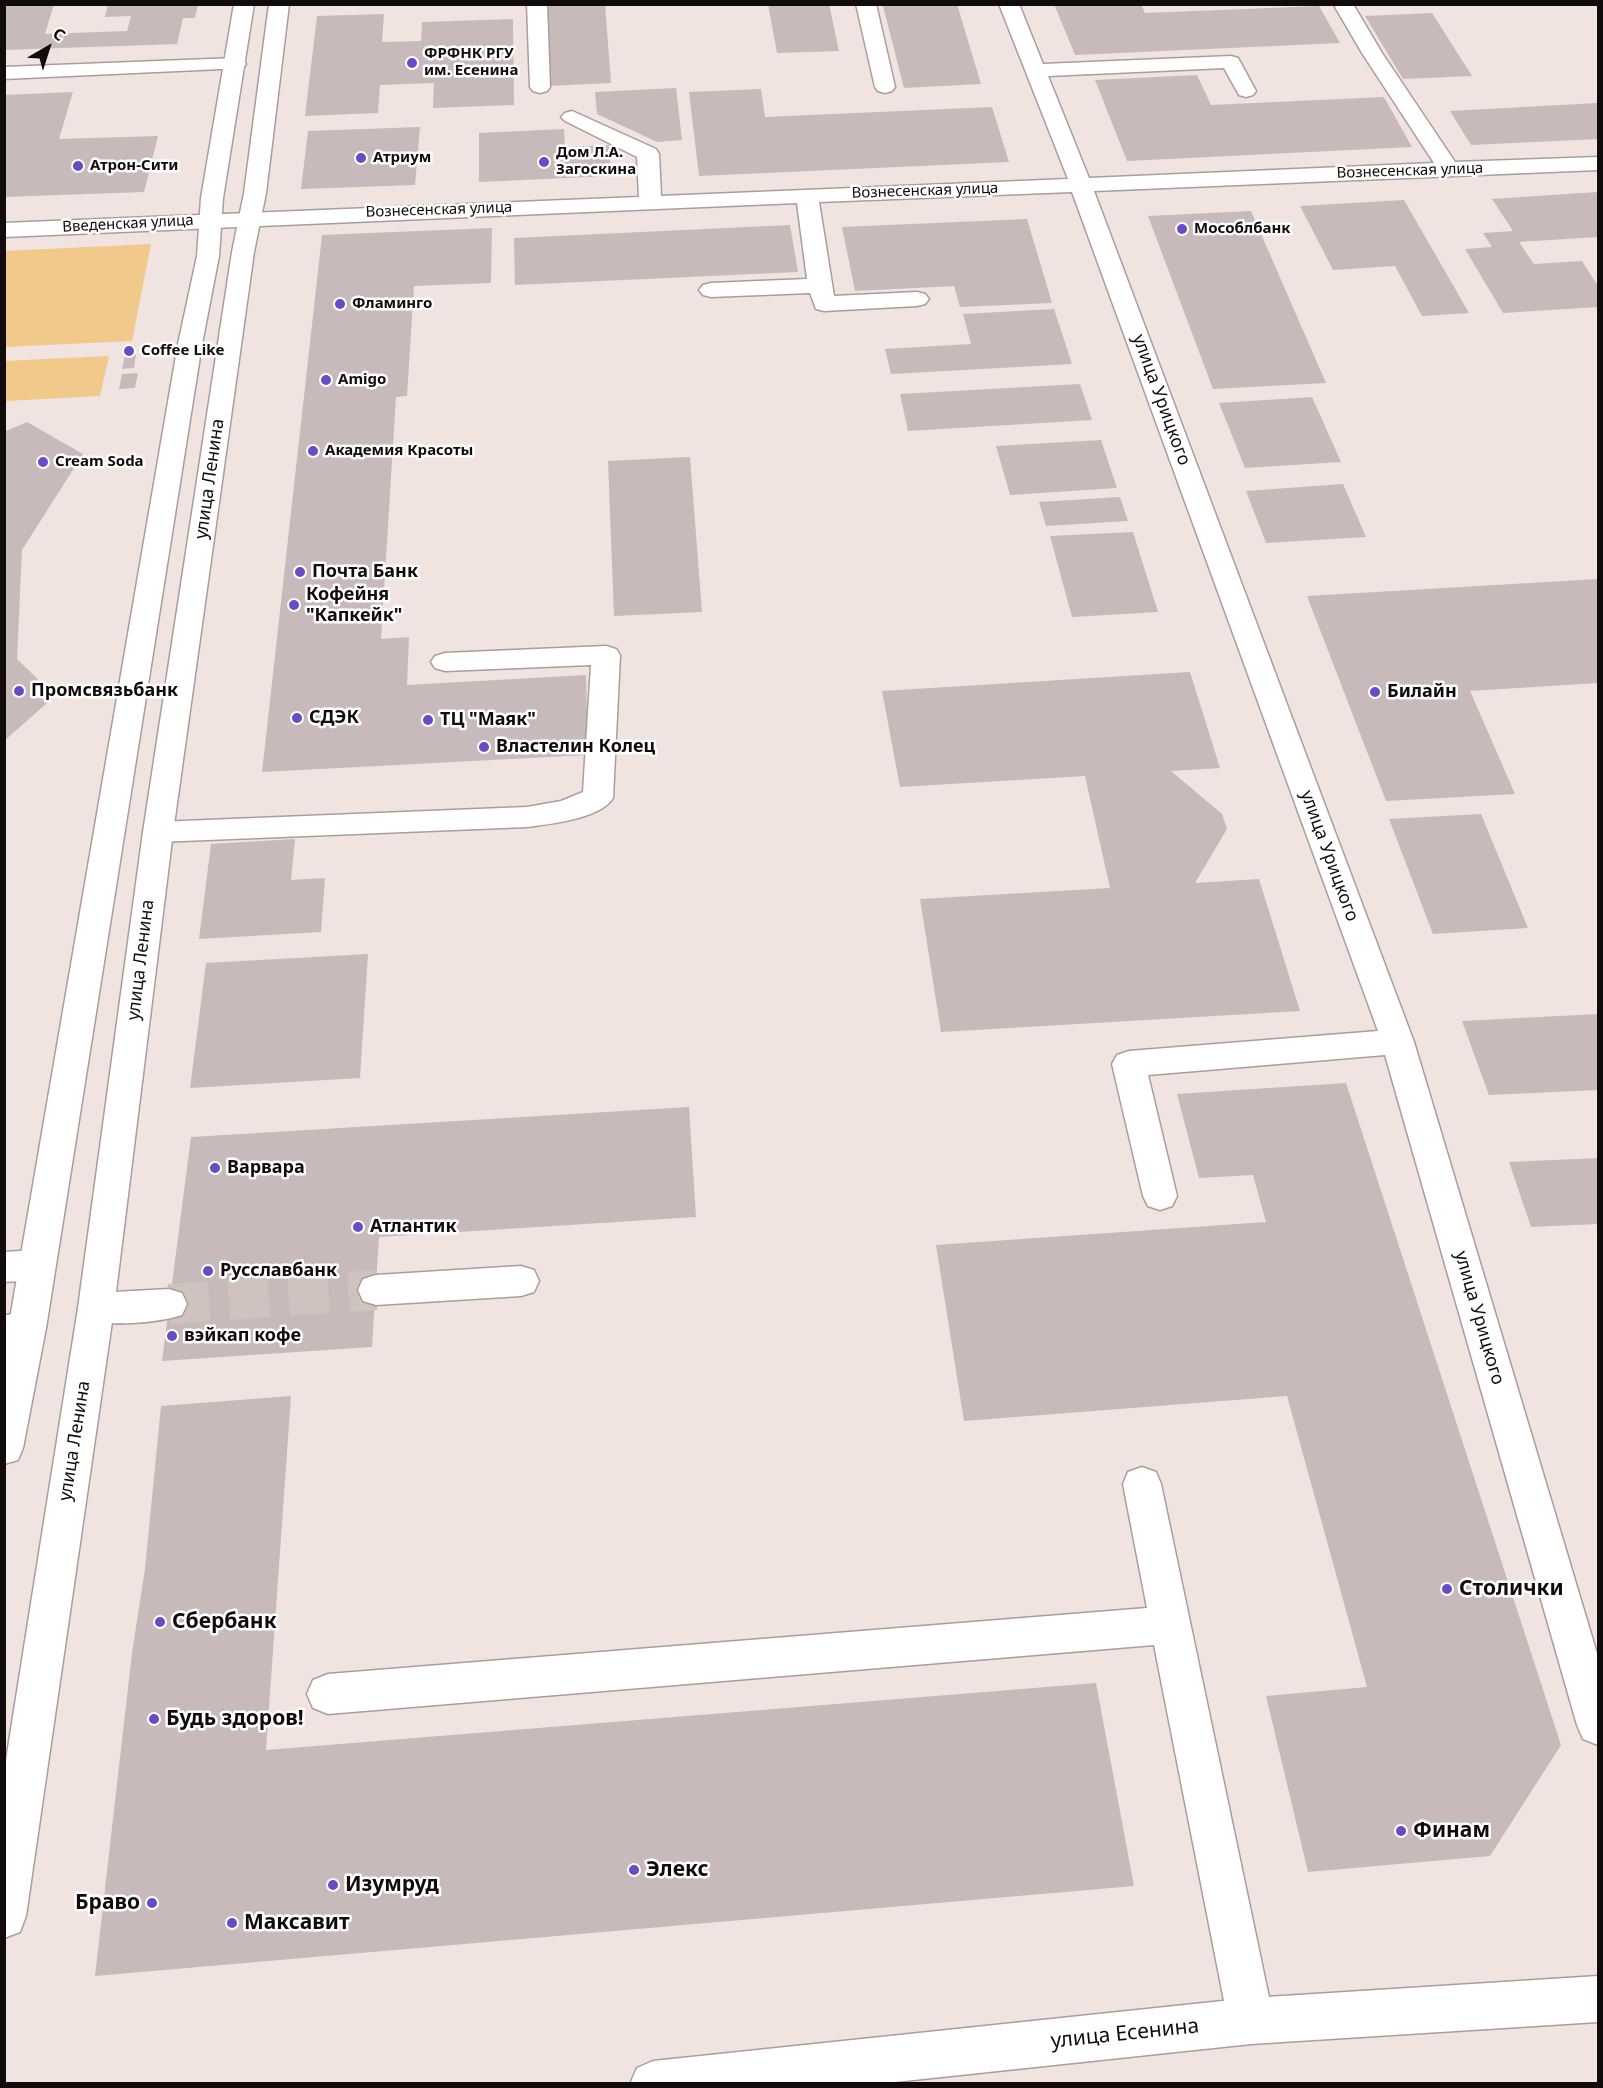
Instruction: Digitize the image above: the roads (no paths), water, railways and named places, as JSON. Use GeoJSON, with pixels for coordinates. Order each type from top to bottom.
{"type":"FeatureCollection","features":[{"type":"Feature","properties":{"kind":"main road"},"geometry":{"type":"LineString","coordinates":[[4,1448],[21,1266],[208,256],[212,198],[236,64],[244,4]]}},
{"type":"Feature","properties":{"kind":"main road","name":"улица Ленина"},"geometry":{"type":"LineString","coordinates":[[4,1916],[96,1308],[158,832],[242,264],[251,219],[279,4]]}},
{"type":"Feature","properties":{"kind":"main road"},"geometry":{"type":"LineString","coordinates":[[537,4],[540,87]]}},
{"type":"Feature","properties":{"kind":"main road"},"geometry":{"type":"LineString","coordinates":[[866,4],[885,87]]}},
{"type":"Feature","properties":{"kind":"main road","name":"улица Урицкого"},"geometry":{"type":"LineString","coordinates":[[1009,4],[1081,185],[1398,1042],[1599,1725]]}},
{"type":"Feature","properties":{"kind":"main road"},"geometry":{"type":"LineString","coordinates":[[1345,7],[1372,53],[1449,170]]}},
{"type":"Feature","properties":{"kind":"main road"},"geometry":{"type":"LineString","coordinates":[[1035,70],[1231,62],[1246,91]]}},
{"type":"Feature","properties":{"kind":"main road"},"geometry":{"type":"LineString","coordinates":[[4,73],[236,64]]}},
{"type":"Feature","properties":{"kind":"main road"},"geometry":{"type":"LineString","coordinates":[[573,117],[648,154],[650,201]]}},
{"type":"Feature","properties":{"kind":"main road","name":"Вознесенская улица"},"geometry":{"type":"LineString","coordinates":[[251,219],[1599,163]]}},
{"type":"Feature","properties":{"kind":"main road"},"geometry":{"type":"LineString","coordinates":[[807,195],[824,304],[917,299]]}},
{"type":"Feature","properties":{"kind":"main road","name":"Введенская улица"},"geometry":{"type":"LineString","coordinates":[[4,230],[251,219]]}},
{"type":"Feature","properties":{"kind":"main road"},"geometry":{"type":"LineString","coordinates":[[711,290],[820,286]]}},
{"type":"Feature","properties":{"kind":"main road"},"geometry":{"type":"LineString","coordinates":[[158,832],[527,817],[566,811],[598,798],[606,655],[445,662]]}},
{"type":"Feature","properties":{"kind":"main road"},"geometry":{"type":"LineString","coordinates":[[1160,1196],[1129,1064],[1398,1042]]}},
{"type":"Feature","properties":{"kind":"main road"},"geometry":{"type":"LineString","coordinates":[[376,1290],[521,1281]]}},
{"type":"Feature","properties":{"kind":"main road"},"geometry":{"type":"LineString","coordinates":[[96,1308],[170,1304]]}},
{"type":"Feature","properties":{"kind":"main road"},"geometry":{"type":"LineString","coordinates":[[1142,1484],[1251,2021]]}},
{"type":"Feature","properties":{"kind":"main road"},"geometry":{"type":"LineString","coordinates":[[328,1694],[1171,1625]]}},
{"type":"Feature","properties":{"kind":"main road","name":"улица Есенина"},"geometry":{"type":"LineString","coordinates":[[653,2084],[1251,2021],[1599,1999]]}},
{"type":"Feature","properties":{"kind":"tunnel"},"geometry":{"type":"LineString","coordinates":[[169,1304],[376,1290]]}},
{"type":"Feature","properties":{"kind":"place","name":"ФРФНК РГУ им. Есенина"},"geometry":{"type":"Point","coordinates":[412,63]}},
{"type":"Feature","properties":{"kind":"place","name":"Атриум"},"geometry":{"type":"Point","coordinates":[361,158]}},
{"type":"Feature","properties":{"kind":"place","name":"Дом Л.А. Загоскина"},"geometry":{"type":"Point","coordinates":[544,162]}},
{"type":"Feature","properties":{"kind":"place","name":"Атрон-Сити"},"geometry":{"type":"Point","coordinates":[78,166]}},
{"type":"Feature","properties":{"kind":"place","name":"Мособлбанк"},"geometry":{"type":"Point","coordinates":[1182,229]}},
{"type":"Feature","properties":{"kind":"place","name":"Фламинго"},"geometry":{"type":"Point","coordinates":[340,304]}},
{"type":"Feature","properties":{"kind":"place","name":"Coffee Like"},"geometry":{"type":"Point","coordinates":[129,351]}},
{"type":"Feature","properties":{"kind":"place","name":"Amigo"},"geometry":{"type":"Point","coordinates":[326,380]}},
{"type":"Feature","properties":{"kind":"place","name":"Академия Красоты"},"geometry":{"type":"Point","coordinates":[313,451]}},
{"type":"Feature","properties":{"kind":"place","name":"Cream Soda"},"geometry":{"type":"Point","coordinates":[43,462]}},
{"type":"Feature","properties":{"kind":"place","name":"Почта Банк"},"geometry":{"type":"Point","coordinates":[300,572]}},
{"type":"Feature","properties":{"kind":"place","name":"Кофейня \"Капкейк\""},"geometry":{"type":"Point","coordinates":[294,605]}},
{"type":"Feature","properties":{"kind":"place","name":"Промсвязьбанк"},"geometry":{"type":"Point","coordinates":[19,691]}},
{"type":"Feature","properties":{"kind":"place","name":"Билайн"},"geometry":{"type":"Point","coordinates":[1375,692]}},
{"type":"Feature","properties":{"kind":"place","name":"СДЭК"},"geometry":{"type":"Point","coordinates":[297,718]}},
{"type":"Feature","properties":{"kind":"place","name":"ТЦ \"Маяк\""},"geometry":{"type":"Point","coordinates":[428,720]}},
{"type":"Feature","properties":{"kind":"place","name":"Властелин Колец"},"geometry":{"type":"Point","coordinates":[484,747]}},
{"type":"Feature","properties":{"kind":"place","name":"Варвара"},"geometry":{"type":"Point","coordinates":[215,1168]}},
{"type":"Feature","properties":{"kind":"place","name":"Атлантик"},"geometry":{"type":"Point","coordinates":[358,1227]}},
{"type":"Feature","properties":{"kind":"place","name":"Русславбанк"},"geometry":{"type":"Point","coordinates":[208,1271]}},
{"type":"Feature","properties":{"kind":"place","name":"вэйкап кофе"},"geometry":{"type":"Point","coordinates":[172,1336]}},
{"type":"Feature","properties":{"kind":"place","name":"Столички"},"geometry":{"type":"Point","coordinates":[1447,1589]}},
{"type":"Feature","properties":{"kind":"place","name":"Сбербанк"},"geometry":{"type":"Point","coordinates":[160,1622]}},
{"type":"Feature","properties":{"kind":"place","name":"Будь здоров!"},"geometry":{"type":"Point","coordinates":[154,1719]}},
{"type":"Feature","properties":{"kind":"place","name":"Финам"},"geometry":{"type":"Point","coordinates":[1401,1831]}},
{"type":"Feature","properties":{"kind":"place","name":"Элекс"},"geometry":{"type":"Point","coordinates":[634,1870]}},
{"type":"Feature","properties":{"kind":"place","name":"Изумруд"},"geometry":{"type":"Point","coordinates":[333,1885]}},
{"type":"Feature","properties":{"kind":"place","name":"Браво"},"geometry":{"type":"Point","coordinates":[152,1903]}},
{"type":"Feature","properties":{"kind":"place","name":"Максавит"},"geometry":{"type":"Point","coordinates":[232,1923]}}]}
